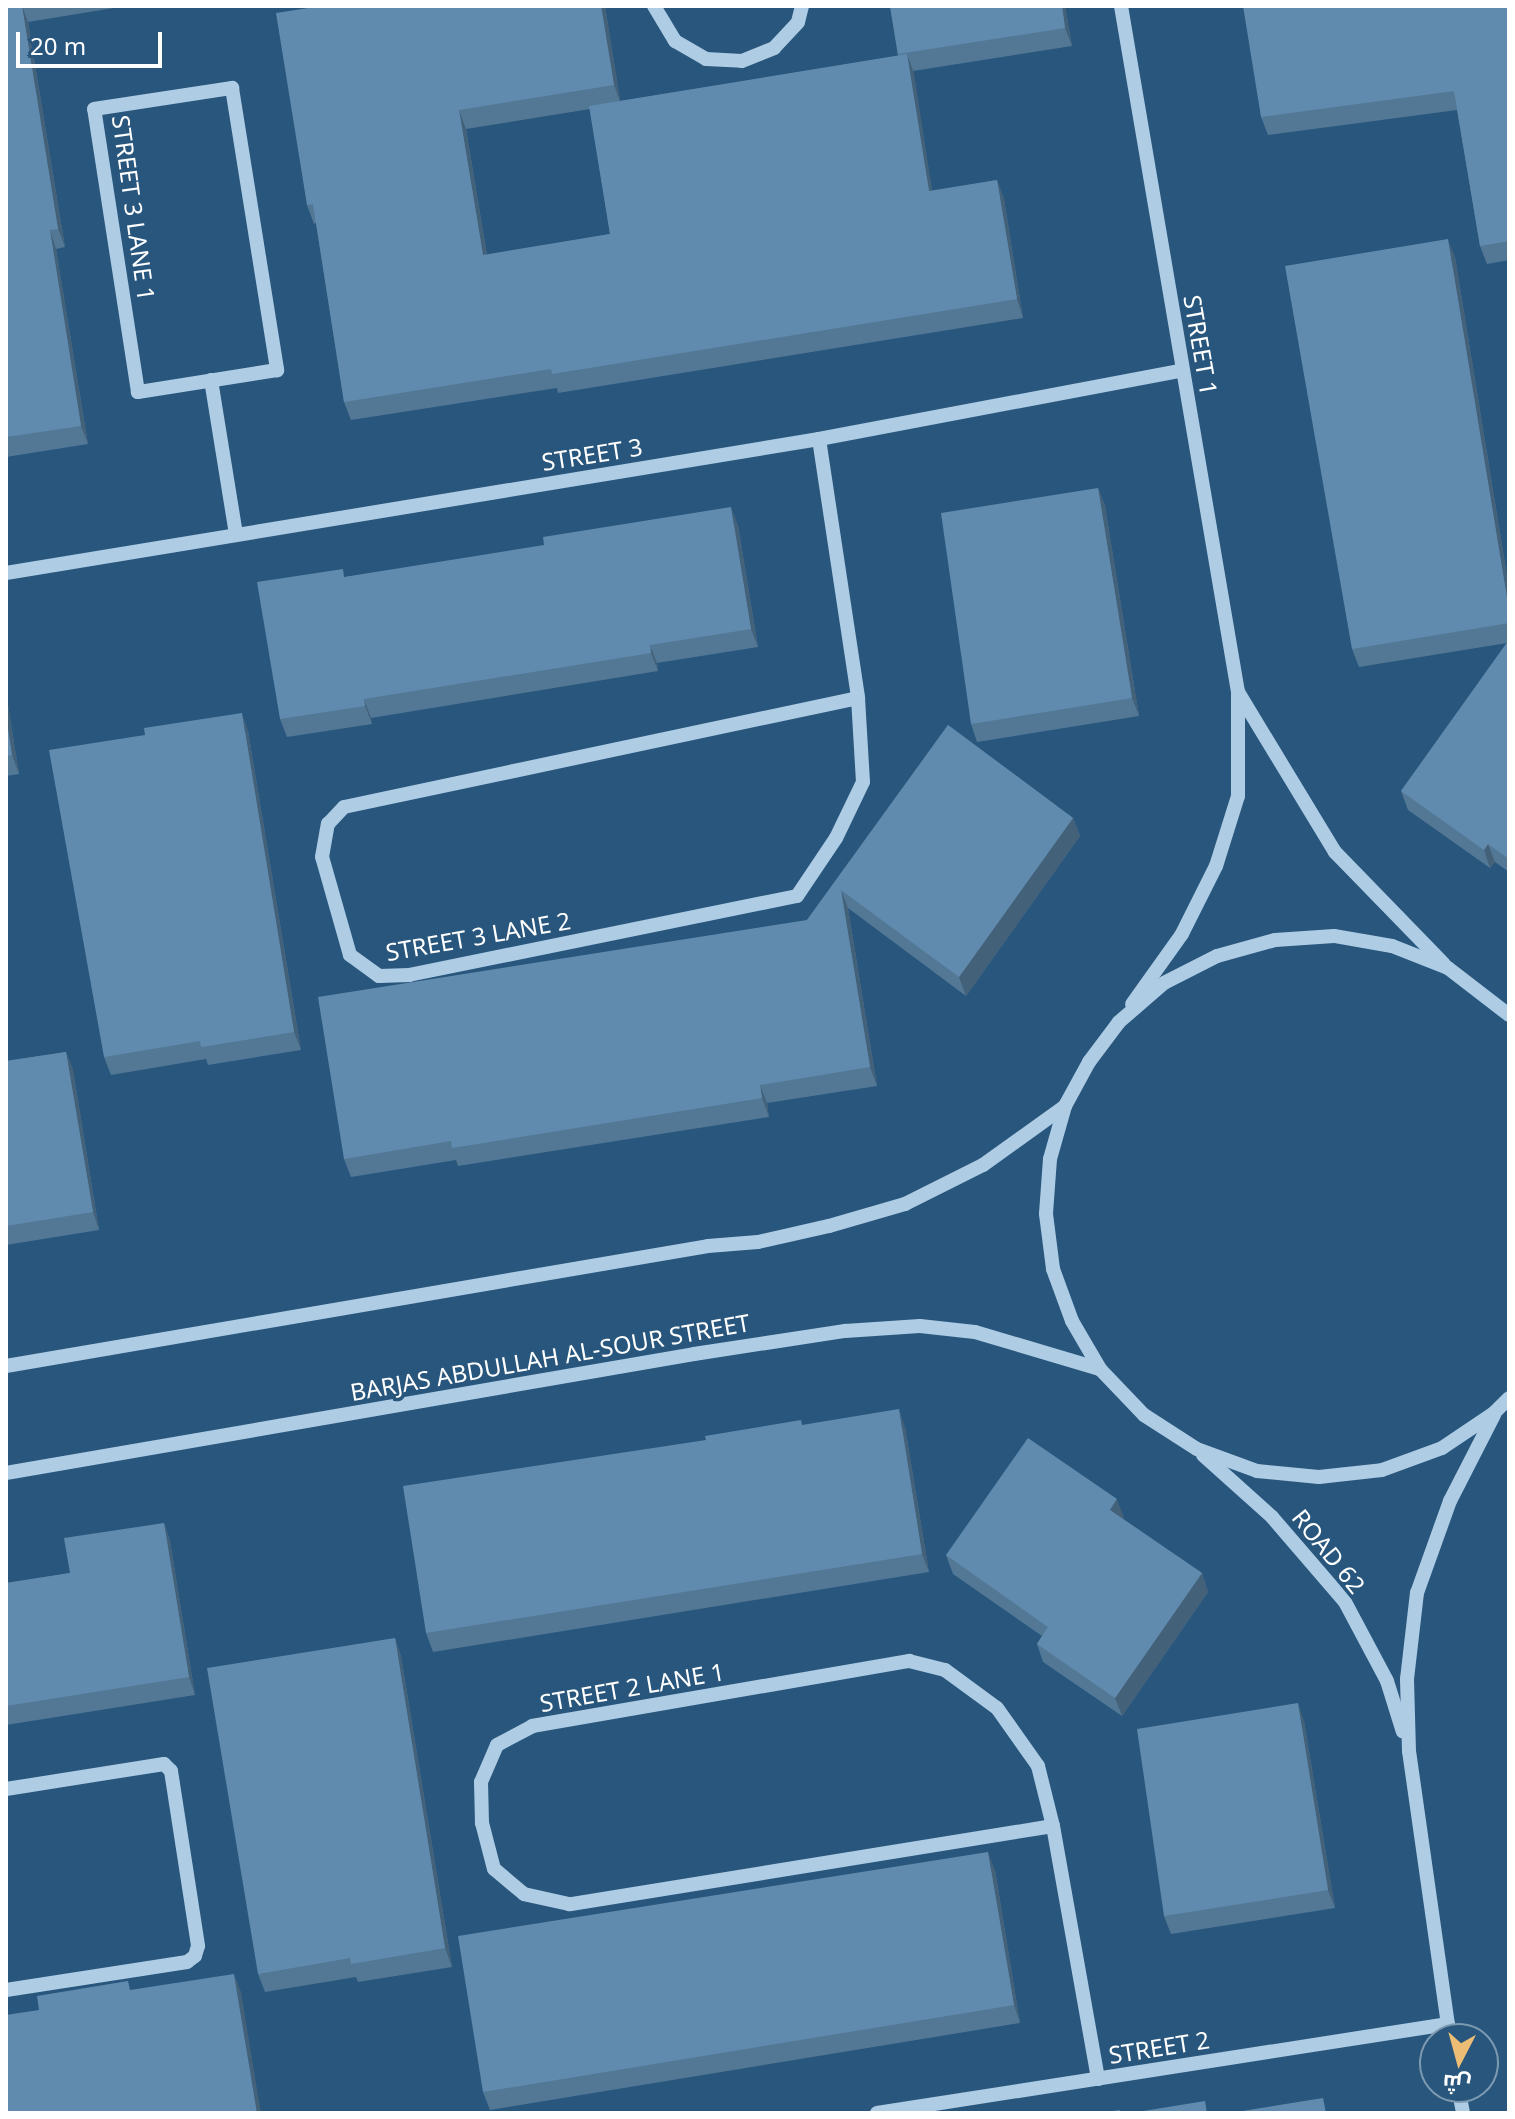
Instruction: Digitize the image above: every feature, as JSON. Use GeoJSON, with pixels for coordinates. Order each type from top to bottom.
{"type":"FeatureCollection","features":[{"type":"Feature","properties":{"kind":"street"},"geometry":{"type":"LineString","coordinates":[[654,6],[675,41],[706,59],[742,61],[774,48],[798,22],[802,6]]}},
{"type":"Feature","properties":{"kind":"street","name":"STREET 1"},"geometry":{"type":"LineString","coordinates":[[1119,1022],[1182,934],[1216,866],[1238,796],[1238,692],[1121,6]]}},
{"type":"Feature","properties":{"kind":"street","name":"STREET 3 LANE 1"},"geometry":{"type":"LineString","coordinates":[[232,88],[277,370],[211,380],[138,392],[94,109],[232,88]]}},
{"type":"Feature","properties":{"kind":"street","name":"STREET 3"},"geometry":{"type":"LineString","coordinates":[[6,573],[819,439],[1183,370]]}},
{"type":"Feature","properties":{"kind":"street"},"geometry":{"type":"LineString","coordinates":[[211,380],[236,534]]}},
{"type":"Feature","properties":{"kind":"street","name":"STREET 3 LANE 2"},"geometry":{"type":"LineString","coordinates":[[819,439],[858,698],[863,782],[836,838],[797,896],[410,975],[379,976],[350,955],[322,857],[328,824],[344,807],[858,698]]}},
{"type":"Feature","properties":{"kind":"street","name":"STREET 1"},"geometry":{"type":"LineString","coordinates":[[1238,692],[1335,852],[1448,968]]}},
{"type":"Feature","properties":{"kind":"street"},"geometry":{"type":"LineString","coordinates":[[1509,1015],[1448,968],[1392,946],[1349,939],[1275,940],[1204,962],[1164,983],[1119,1022],[1089,1062],[1065,1106],[1050,1159],[1046,1214],[1053,1269],[1072,1321],[1100,1369],[1144,1415],[1197,1449],[1257,1471],[1319,1477],[1382,1470],[1442,1448],[1494,1413],[1509,1398]]}},
{"type":"Feature","properties":{"kind":"street"},"geometry":{"type":"LineString","coordinates":[[6,1366],[708,1246],[758,1242],[829,1226],[905,1204],[970,1172],[1065,1106]]}},
{"type":"Feature","properties":{"kind":"street","name":"BARJAS ABDULLAH AL-SOUR STREET"},"geometry":{"type":"LineString","coordinates":[[6,1473],[678,1356],[845,1331],[920,1326],[975,1332],[1100,1369]]}},
{"type":"Feature","properties":{"kind":"street","name":"ROAD 62"},"geometry":{"type":"LineString","coordinates":[[1448,2023],[1409,1751],[1407,1679],[1417,1593],[1450,1501],[1494,1413]]}},
{"type":"Feature","properties":{"kind":"street","name":"ROAD 62"},"geometry":{"type":"LineString","coordinates":[[1197,1449],[1272,1517],[1345,1602],[1387,1681],[1409,1751]]}},
{"type":"Feature","properties":{"kind":"street","name":"STREET 2 LANE 1"},"geometry":{"type":"LineString","coordinates":[[1053,1826],[569,1904],[524,1894],[494,1869],[482,1823],[481,1782],[497,1745],[532,1726],[909,1661],[945,1670],[997,1708],[1038,1766],[1053,1826],[1098,2079]]}},
{"type":"Feature","properties":{"kind":"street"},"geometry":{"type":"LineString","coordinates":[[6,1789],[164,1764],[171,1771],[198,1946],[195,1956],[187,1962],[6,1990]]}},
{"type":"Feature","properties":{"kind":"street","name":"STREET 2"},"geometry":{"type":"LineString","coordinates":[[877,2113],[1098,2079],[1419,2036]]}},
{"type":"Feature","properties":{"kind":"building"},"geometry":{"type":"Polygon","coordinates":[[[6,6],[22,6],[58,229],[50,230],[81,426],[6,437],[6,6]]]}},
{"type":"Feature","properties":{"kind":"building"},"geometry":{"type":"Polygon","coordinates":[[[321,6],[601,6],[614,85],[459,110],[483,255],[610,234],[589,106],[907,54],[929,191],[997,180],[1017,299],[552,374],[551,369],[344,402],[313,204],[307,205],[276,13],[321,6]]]}},
{"type":"Feature","properties":{"kind":"building"},"geometry":{"type":"Polygon","coordinates":[[[890,6],[1062,6],[1065,28],[898,54],[890,6]]]}},
{"type":"Feature","properties":{"kind":"building"},"geometry":{"type":"Polygon","coordinates":[[[1243,6],[1509,6],[1509,241],[1480,246],[1454,91],[1261,117],[1243,6]]]}},
{"type":"Feature","properties":{"kind":"building"},"geometry":{"type":"Polygon","coordinates":[[[1448,239],[1509,623],[1352,649],[1285,266],[1448,239]]]}},
{"type":"Feature","properties":{"kind":"building"},"geometry":{"type":"Polygon","coordinates":[[[1098,488],[1132,698],[971,724],[941,513],[1098,488]]]}},
{"type":"Feature","properties":{"kind":"building"},"geometry":{"type":"Polygon","coordinates":[[[731,507],[751,629],[650,645],[651,653],[364,699],[365,706],[280,719],[257,582],[343,569],[344,577],[544,545],[543,537],[731,507]]]}},
{"type":"Feature","properties":{"kind":"building"},"geometry":{"type":"Polygon","coordinates":[[[1508,641],[1509,859],[1488,844],[1484,850],[1401,791],[1508,641]]]}},
{"type":"Feature","properties":{"kind":"building"},"geometry":{"type":"Polygon","coordinates":[[[242,713],[294,1032],[201,1047],[200,1041],[104,1057],[49,750],[145,735],[144,728],[242,713]]]}},
{"type":"Feature","properties":{"kind":"building"},"geometry":{"type":"Polygon","coordinates":[[[6,716],[12,755],[6,756],[6,716]]]}},
{"type":"Feature","properties":{"kind":"building"},"geometry":{"type":"Polygon","coordinates":[[[948,725],[1073,818],[959,977],[841,890],[870,1067],[760,1085],[762,1098],[452,1148],[451,1141],[344,1159],[318,997],[807,920],[948,725]]]}},
{"type":"Feature","properties":{"kind":"building"},"geometry":{"type":"Polygon","coordinates":[[[66,1052],[93,1212],[6,1226],[6,1061],[66,1052]]]}},
{"type":"Feature","properties":{"kind":"building"},"geometry":{"type":"Polygon","coordinates":[[[899,1409],[922,1554],[426,1633],[403,1486],[706,1440],[705,1436],[801,1420],[802,1425],[899,1409]]]}},
{"type":"Feature","properties":{"kind":"building"},"geometry":{"type":"Polygon","coordinates":[[[1028,1438],[1117,1499],[1110,1510],[1202,1573],[1115,1698],[1037,1644],[1048,1627],[946,1555],[1028,1438]]]}},
{"type":"Feature","properties":{"kind":"building"},"geometry":{"type":"Polygon","coordinates":[[[164,1523],[189,1677],[6,1706],[6,1583],[70,1573],[64,1538],[164,1523]]]}},
{"type":"Feature","properties":{"kind":"building"},"geometry":{"type":"Polygon","coordinates":[[[395,1638],[445,1948],[351,1964],[350,1958],[258,1974],[207,1668],[395,1638]]]}},
{"type":"Feature","properties":{"kind":"building"},"geometry":{"type":"Polygon","coordinates":[[[1298,1703],[1328,1890],[1164,1916],[1137,1729],[1298,1703]]]}},
{"type":"Feature","properties":{"kind":"building"},"geometry":{"type":"Polygon","coordinates":[[[988,1852],[1014,2005],[483,2092],[458,1936],[988,1852]]]}},
{"type":"Feature","properties":{"kind":"building"},"geometry":{"type":"Polygon","coordinates":[[[234,1974],[257,2113],[6,2113],[6,2015],[39,2010],[37,1996],[128,1981],[130,1990],[234,1974]]]}},
{"type":"Feature","properties":{"kind":"building"},"geometry":{"type":"Polygon","coordinates":[[[1323,2098],[1326,2113],[1230,2113],[1323,2098]]]}},
{"type":"Feature","properties":{"kind":"building"},"geometry":{"type":"Polygon","coordinates":[[[1205,2101],[1207,2113],[1131,2113],[1205,2101]]]}}]}
